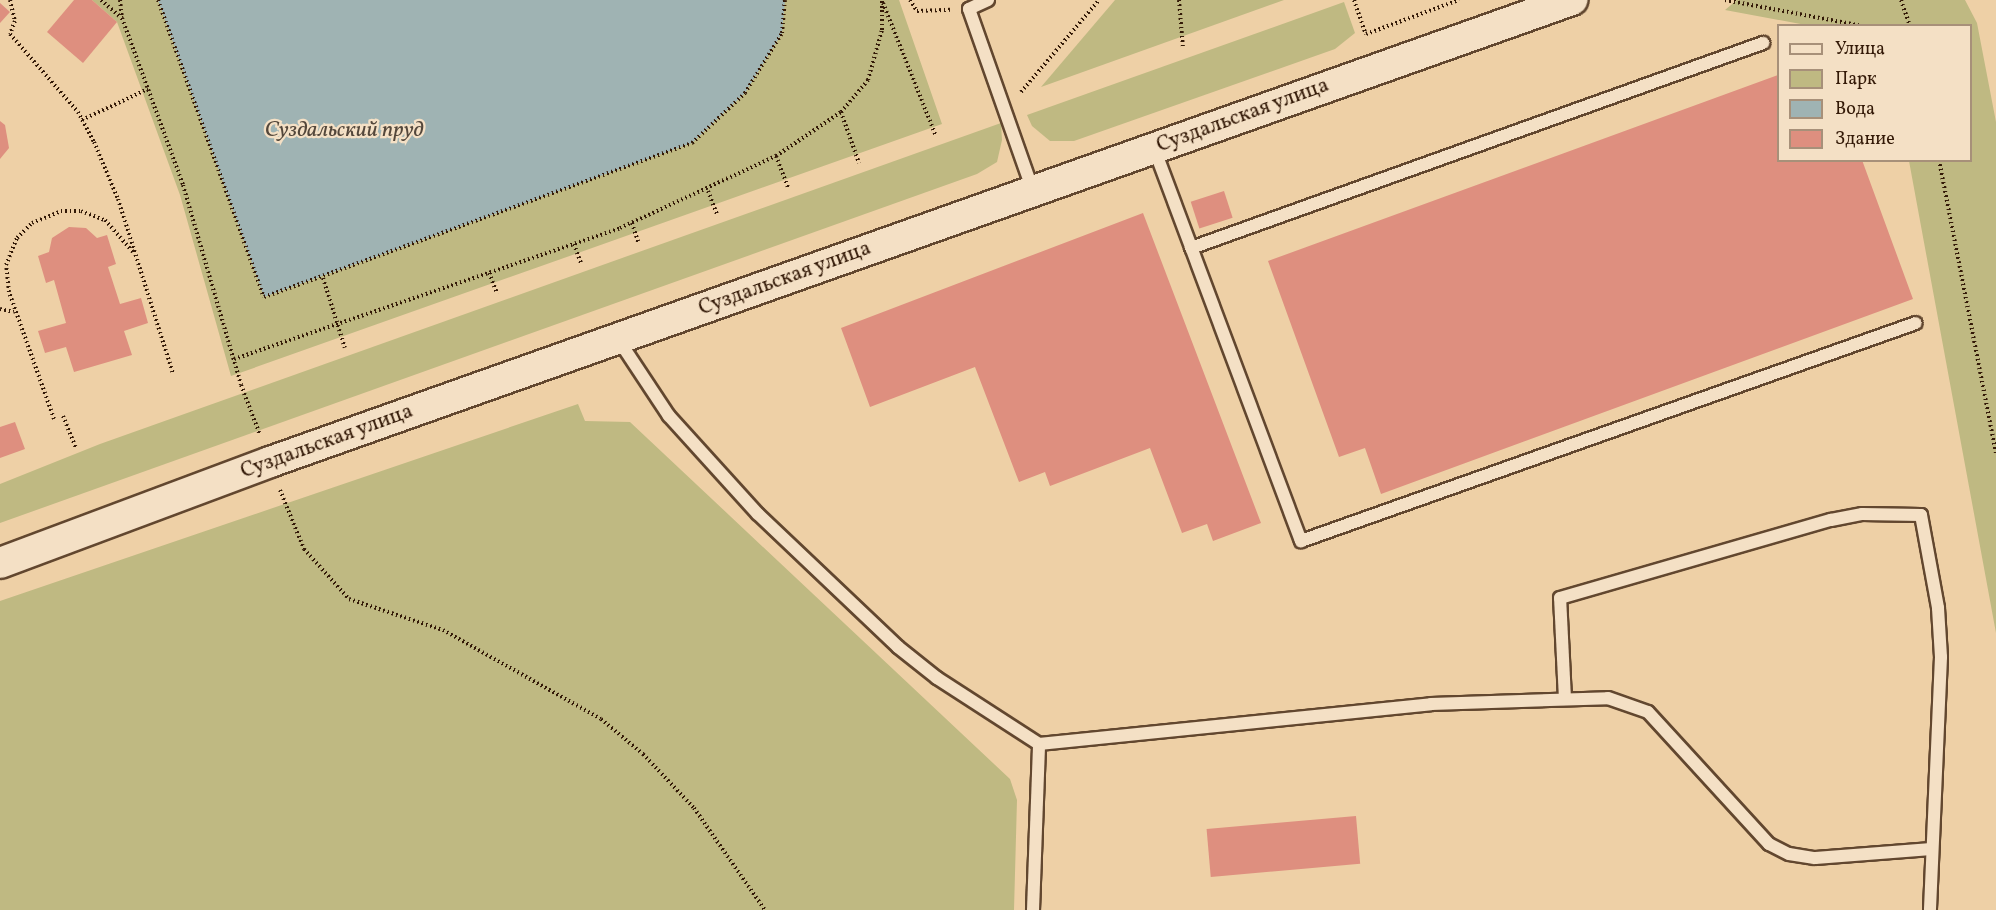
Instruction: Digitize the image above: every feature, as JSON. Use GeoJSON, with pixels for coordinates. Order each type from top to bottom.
{"type":"FeatureCollection","features":[{"type":"Feature","properties":{"kind":"street","name":"Суздальская улица"},"geometry":{"type":"LineString","coordinates":[[0,562],[618,339],[1572,0]]}},
{"type":"Feature","properties":{"kind":"lane"},"geometry":{"type":"LineString","coordinates":[[988,0],[969,9],[1033,191]]}},
{"type":"Feature","properties":{"kind":"lane"},"geometry":{"type":"LineString","coordinates":[[1191,248],[1763,43]]}},
{"type":"Feature","properties":{"kind":"lane"},"geometry":{"type":"LineString","coordinates":[[1154,148],[1301,541],[1916,323]]}},
{"type":"Feature","properties":{"kind":"lane"},"geometry":{"type":"LineString","coordinates":[[618,339],[669,416],[758,514],[914,660],[1039,744],[1431,704],[1608,698],[1648,712],[1769,844],[1789,854],[1815,858],[1932,849]]}},
{"type":"Feature","properties":{"kind":"lane"},"geometry":{"type":"LineString","coordinates":[[1565,699],[1560,598],[1831,520],[1862,514],[1921,515],[1938,608],[1941,657],[1930,910]]}},
{"type":"Feature","properties":{"kind":"lane"},"geometry":{"type":"LineString","coordinates":[[1033,910],[1039,744]]}},
{"type":"Feature","properties":{"kind":"path"},"geometry":{"type":"LineString","coordinates":[[9,0],[15,21],[10,34],[81,120],[118,200],[173,373]]}},
{"type":"Feature","properties":{"kind":"path"},"geometry":{"type":"LineString","coordinates":[[101,0],[122,18]]}},
{"type":"Feature","properties":{"kind":"path"},"geometry":{"type":"LineString","coordinates":[[120,0],[122,18],[183,184],[241,385]]}},
{"type":"Feature","properties":{"kind":"path"},"geometry":{"type":"LineString","coordinates":[[158,0],[264,297],[323,278],[692,143],[746,93],[782,33],[784,0]]}},
{"type":"Feature","properties":{"kind":"path"},"geometry":{"type":"LineString","coordinates":[[234,359],[632,223],[708,190],[776,156],[841,112],[868,80],[876,59],[882,30],[882,0]]}},
{"type":"Feature","properties":{"kind":"path"},"geometry":{"type":"LineString","coordinates":[[882,0],[936,135]]}},
{"type":"Feature","properties":{"kind":"path"},"geometry":{"type":"LineString","coordinates":[[910,0],[917,11],[969,9]]}},
{"type":"Feature","properties":{"kind":"path"},"geometry":{"type":"LineString","coordinates":[[1005,111],[1099,0]]}},
{"type":"Feature","properties":{"kind":"path"},"geometry":{"type":"LineString","coordinates":[[1179,0],[1183,48]]}},
{"type":"Feature","properties":{"kind":"path"},"geometry":{"type":"LineString","coordinates":[[1354,0],[1366,34],[1451,1],[1459,0]]}},
{"type":"Feature","properties":{"kind":"path"},"geometry":{"type":"LineString","coordinates":[[1725,0],[1852,24]]}},
{"type":"Feature","properties":{"kind":"path"},"geometry":{"type":"LineString","coordinates":[[1901,0],[1909,24]]}},
{"type":"Feature","properties":{"kind":"path"},"geometry":{"type":"LineString","coordinates":[[81,120],[148,89]]}},
{"type":"Feature","properties":{"kind":"path"},"geometry":{"type":"LineString","coordinates":[[841,112],[858,163]]}},
{"type":"Feature","properties":{"kind":"path"},"geometry":{"type":"LineString","coordinates":[[776,156],[788,188]]}},
{"type":"Feature","properties":{"kind":"path"},"geometry":{"type":"LineString","coordinates":[[1939,162],[1996,454]]}},
{"type":"Feature","properties":{"kind":"path"},"geometry":{"type":"LineString","coordinates":[[708,190],[717,214]]}},
{"type":"Feature","properties":{"kind":"path"},"geometry":{"type":"LineString","coordinates":[[54,420],[15,312],[6,265],[17,238],[32,223],[61,211],[81,211],[105,220],[135,254]]}},
{"type":"Feature","properties":{"kind":"path"},"geometry":{"type":"LineString","coordinates":[[632,223],[638,242]]}},
{"type":"Feature","properties":{"kind":"path"},"geometry":{"type":"LineString","coordinates":[[574,244],[581,263]]}},
{"type":"Feature","properties":{"kind":"path"},"geometry":{"type":"LineString","coordinates":[[489,273],[497,293]]}},
{"type":"Feature","properties":{"kind":"path"},"geometry":{"type":"LineString","coordinates":[[323,278],[345,348]]}},
{"type":"Feature","properties":{"kind":"path"},"geometry":{"type":"LineString","coordinates":[[0,309],[15,312]]}},
{"type":"Feature","properties":{"kind":"path"},"geometry":{"type":"LineString","coordinates":[[63,416],[76,449]]}},
{"type":"Feature","properties":{"kind":"path"},"geometry":{"type":"LineString","coordinates":[[284,500],[304,549],[349,599],[443,630],[477,647],[601,719],[643,754],[694,808],[765,910]]}},
{"type":"Feature","properties":{"kind":"green space","name":"Суздальский пруд"},"geometry":{"type":"Polygon","coordinates":[[[92,0],[899,0],[942,124],[231,376],[180,195],[117,22],[92,0]]]}},
{"type":"Feature","properties":{"kind":"green space"},"geometry":{"type":"Polygon","coordinates":[[[1115,0],[1284,0],[1041,87],[1115,0]]]}},
{"type":"Feature","properties":{"kind":"green space"},"geometry":{"type":"Polygon","coordinates":[[[1737,0],[1965,0],[1977,23],[1996,122],[1996,633],[1909,162],[1972,162],[1972,24],[1801,24],[1725,10],[1737,0]]]}},
{"type":"Feature","properties":{"kind":"green space"},"geometry":{"type":"Polygon","coordinates":[[[1344,2],[1355,33],[1335,49],[1074,141],[1050,141],[1032,126],[1027,115],[1344,2]]]}},
{"type":"Feature","properties":{"kind":"green space"},"geometry":{"type":"Polygon","coordinates":[[[1001,123],[1002,140],[997,162],[977,174],[0,523],[0,484],[100,444],[1001,123]]]}},
{"type":"Feature","properties":{"kind":"green space"},"geometry":{"type":"Polygon","coordinates":[[[578,404],[585,421],[630,422],[1010,779],[1017,800],[1014,910],[0,910],[0,601],[578,404]]]}},
{"type":"Feature","properties":{"kind":"water","name":"Суздальский пруд"},"geometry":{"type":"Polygon","coordinates":[[[158,0],[785,0],[782,33],[745,93],[692,143],[264,297],[158,0]]]}},
{"type":"Feature","properties":{"kind":"building"},"geometry":{"type":"Polygon","coordinates":[[[74,0],[92,0],[117,22],[83,63],[47,32],[74,0]]]}},
{"type":"Feature","properties":{"kind":"building"},"geometry":{"type":"Polygon","coordinates":[[[0,3],[10,12],[0,23],[0,3]]]}},
{"type":"Feature","properties":{"kind":"building"},"geometry":{"type":"Polygon","coordinates":[[[1777,75],[1777,162],[1863,162],[1913,299],[1381,494],[1365,448],[1339,457],[1268,261],[1777,75]]]}},
{"type":"Feature","properties":{"kind":"building"},"geometry":{"type":"Polygon","coordinates":[[[0,121],[5,125],[9,148],[0,159],[0,121]]]}},
{"type":"Feature","properties":{"kind":"building"},"geometry":{"type":"Polygon","coordinates":[[[1224,191],[1233,218],[1199,228],[1191,202],[1224,191]]]}},
{"type":"Feature","properties":{"kind":"building"},"geometry":{"type":"Polygon","coordinates":[[[1143,213],[1261,523],[1213,541],[1207,524],[1182,533],[1150,448],[1050,486],[1045,472],[1019,482],[975,367],[870,407],[841,328],[1143,213]]]}},
{"type":"Feature","properties":{"kind":"building"},"geometry":{"type":"Polygon","coordinates":[[[69,227],[86,228],[97,238],[107,235],[116,264],[108,267],[120,304],[141,298],[148,323],[124,331],[132,355],[74,372],[66,347],[45,353],[38,331],[66,323],[54,280],[46,283],[38,256],[49,252],[52,238],[69,227]]]}},
{"type":"Feature","properties":{"kind":"building"},"geometry":{"type":"Polygon","coordinates":[[[15,422],[25,449],[0,458],[0,427],[15,422]]]}},
{"type":"Feature","properties":{"kind":"building"},"geometry":{"type":"Polygon","coordinates":[[[1356,816],[1360,864],[1211,877],[1207,829],[1356,816]]]}}]}
